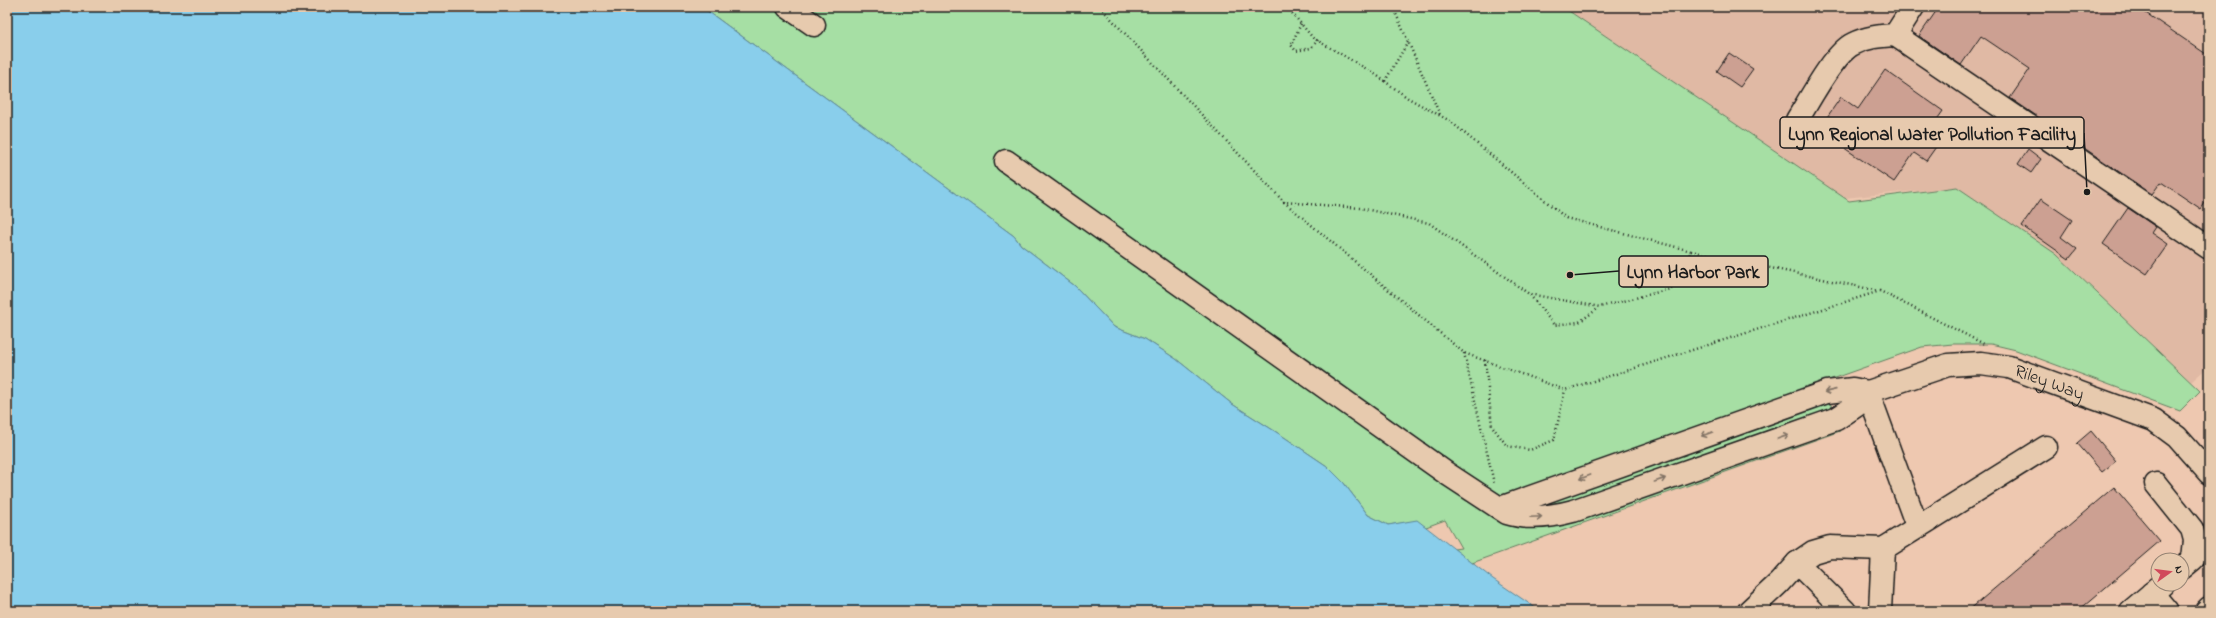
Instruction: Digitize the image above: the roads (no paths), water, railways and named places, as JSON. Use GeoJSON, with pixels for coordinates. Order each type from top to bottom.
{"type":"FeatureCollection","features":[{"type":"Feature","properties":{"kind":"street"},"geometry":{"type":"LineString","coordinates":[[788,7],[814,25]]}},
{"type":"Feature","properties":{"kind":"street"},"geometry":{"type":"LineString","coordinates":[[1895,35],[1913,7]]}},
{"type":"Feature","properties":{"kind":"street"},"geometry":{"type":"LineString","coordinates":[[1797,120],[1841,53],[1852,44],[1872,36],[1895,35],[2209,248]]}},
{"type":"Feature","properties":{"kind":"street"},"geometry":{"type":"LineString","coordinates":[[1006,161],[1413,450],[1507,513],[1524,517],[1548,516],[1573,511],[1836,419],[1857,405],[1868,392]]}},
{"type":"Feature","properties":{"kind":"street","name":"Riley Way"},"geometry":{"type":"LineString","coordinates":[[1868,392],[1948,365],[1981,363],[2010,367],[2154,420],[2177,437],[2209,473]]}},
{"type":"Feature","properties":{"kind":"street"},"geometry":{"type":"LineString","coordinates":[[1500,508],[1827,392],[1853,389],[1868,392]]}},
{"type":"Feature","properties":{"kind":"street"},"geometry":{"type":"LineString","coordinates":[[1868,392],[1918,526]]}},
{"type":"Feature","properties":{"kind":"street"},"geometry":{"type":"LineString","coordinates":[[1749,611],[1779,583],[1797,563],[1813,552],[1830,547],[1883,549],[2046,447]]}},
{"type":"Feature","properties":{"kind":"street"},"geometry":{"type":"LineString","coordinates":[[2156,484],[2192,529],[2195,540],[2193,559],[2190,561]]}},
{"type":"Feature","properties":{"kind":"street"},"geometry":{"type":"LineString","coordinates":[[1880,611],[1883,549]]}},
{"type":"Feature","properties":{"kind":"street"},"geometry":{"type":"LineString","coordinates":[[1797,563],[1845,611]]}},
{"type":"Feature","properties":{"kind":"street"},"geometry":{"type":"LineString","coordinates":[[2131,611],[2153,592]]}},
{"type":"Feature","properties":{"kind":"street"},"geometry":{"type":"LineString","coordinates":[[2158,592],[2167,611]]}},
{"type":"Feature","properties":{"kind":"street"},"geometry":{"type":"LineString","coordinates":[[2206,611],[2209,608]]}},
{"type":"Feature","properties":{"kind":"water"},"geometry":{"type":"Polygon","coordinates":[[[7,7],[702,7],[1014,236],[1021,245],[1075,286],[1114,327],[1145,339],[1176,359],[1232,404],[1327,466],[1343,482],[1368,515],[1388,525],[1417,520],[1493,579],[1540,611],[7,611],[7,7]]]}},
{"type":"Feature","properties":{"kind":"place","name":"Lynn Regional Water Pollution Facility"},"geometry":{"type":"Point","coordinates":[2087,192]}},
{"type":"Feature","properties":{"kind":"place","name":"Lynn Harbor Park"},"geometry":{"type":"Point","coordinates":[1570,275]}}]}
